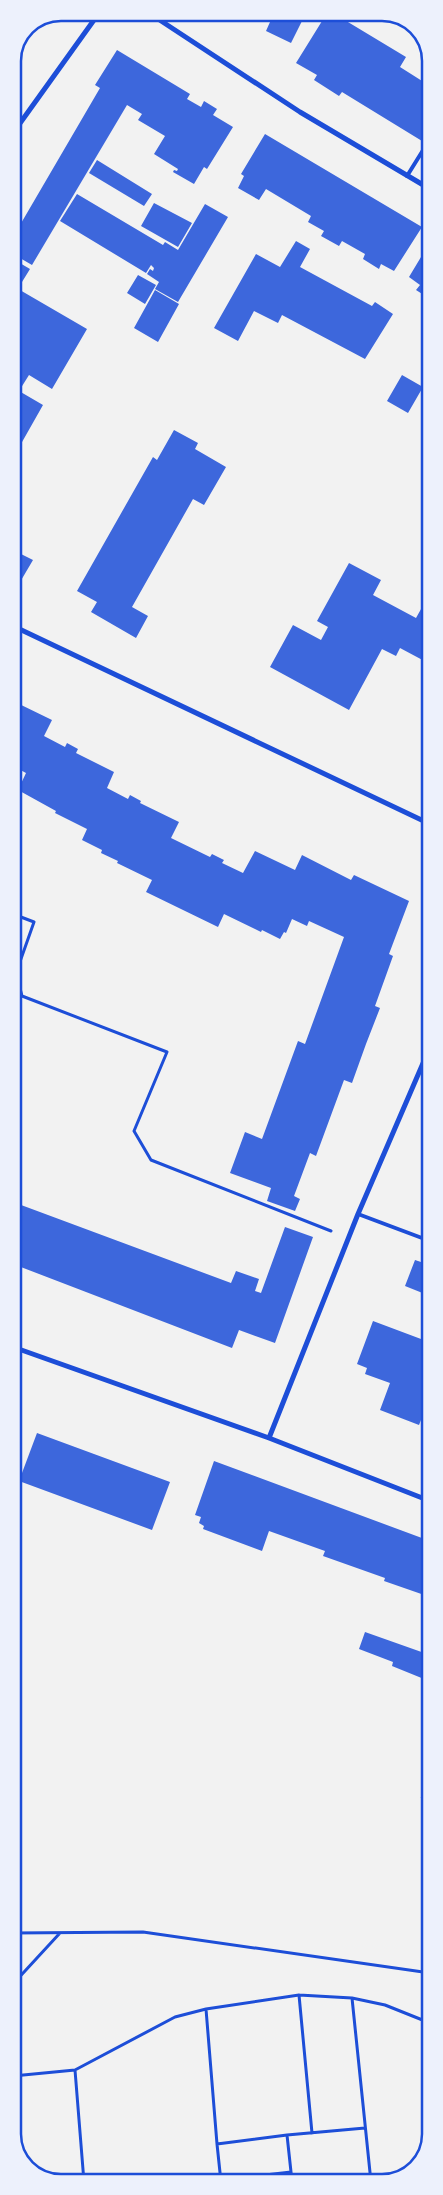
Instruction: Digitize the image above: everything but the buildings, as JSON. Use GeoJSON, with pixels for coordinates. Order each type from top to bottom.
{"type":"FeatureCollection","features":[{"type":"Feature","properties":{"kind":"street"},"geometry":{"type":"LineString","coordinates":[[21,120],[93,21]]}},
{"type":"Feature","properties":{"kind":"street"},"geometry":{"type":"LineString","coordinates":[[162,21],[300,112],[421,184]]}},
{"type":"Feature","properties":{"kind":"street"},"geometry":{"type":"LineString","coordinates":[[21,630],[421,820]]}},
{"type":"Feature","properties":{"kind":"street"},"geometry":{"type":"LineString","coordinates":[[269,1438],[358,1214],[421,1068]]}},
{"type":"Feature","properties":{"kind":"street"},"geometry":{"type":"LineString","coordinates":[[22,1350],[269,1438],[422,1498]]}},
{"type":"Feature","properties":{"kind":"lane"},"geometry":{"type":"LineString","coordinates":[[407,176],[421,153]]}},
{"type":"Feature","properties":{"kind":"lane"},"geometry":{"type":"LineString","coordinates":[[358,1214],[422,1238]]}},
{"type":"Feature","properties":{"kind":"path"},"geometry":{"type":"LineString","coordinates":[[21,917],[34,922],[21,958]]}},
{"type":"Feature","properties":{"kind":"path"},"geometry":{"type":"LineString","coordinates":[[21,994],[22,996],[167,1052],[134,1131],[151,1160],[349,1238]]}},
{"type":"Feature","properties":{"kind":"path"},"geometry":{"type":"LineString","coordinates":[[22,1933],[143,1932],[422,1972]]}},
{"type":"Feature","properties":{"kind":"path"},"geometry":{"type":"LineString","coordinates":[[22,1974],[60,1933]]}},
{"type":"Feature","properties":{"kind":"path"},"geometry":{"type":"LineString","coordinates":[[299,1995],[312,2133]]}},
{"type":"Feature","properties":{"kind":"path"},"geometry":{"type":"LineString","coordinates":[[22,2075],[75,2070],[175,2017],[206,2009],[299,1995],[352,1998],[385,2005],[422,2020]]}},
{"type":"Feature","properties":{"kind":"path"},"geometry":{"type":"LineString","coordinates":[[352,1998],[370,2173]]}},
{"type":"Feature","properties":{"kind":"path"},"geometry":{"type":"LineString","coordinates":[[206,2009],[220,2174]]}},
{"type":"Feature","properties":{"kind":"path"},"geometry":{"type":"LineString","coordinates":[[75,2070],[83,2174]]}},
{"type":"Feature","properties":{"kind":"path"},"geometry":{"type":"LineString","coordinates":[[217,2144],[365,2128]]}},
{"type":"Feature","properties":{"kind":"path"},"geometry":{"type":"LineString","coordinates":[[279,2173],[290,2172],[287,2135]]}}]}
